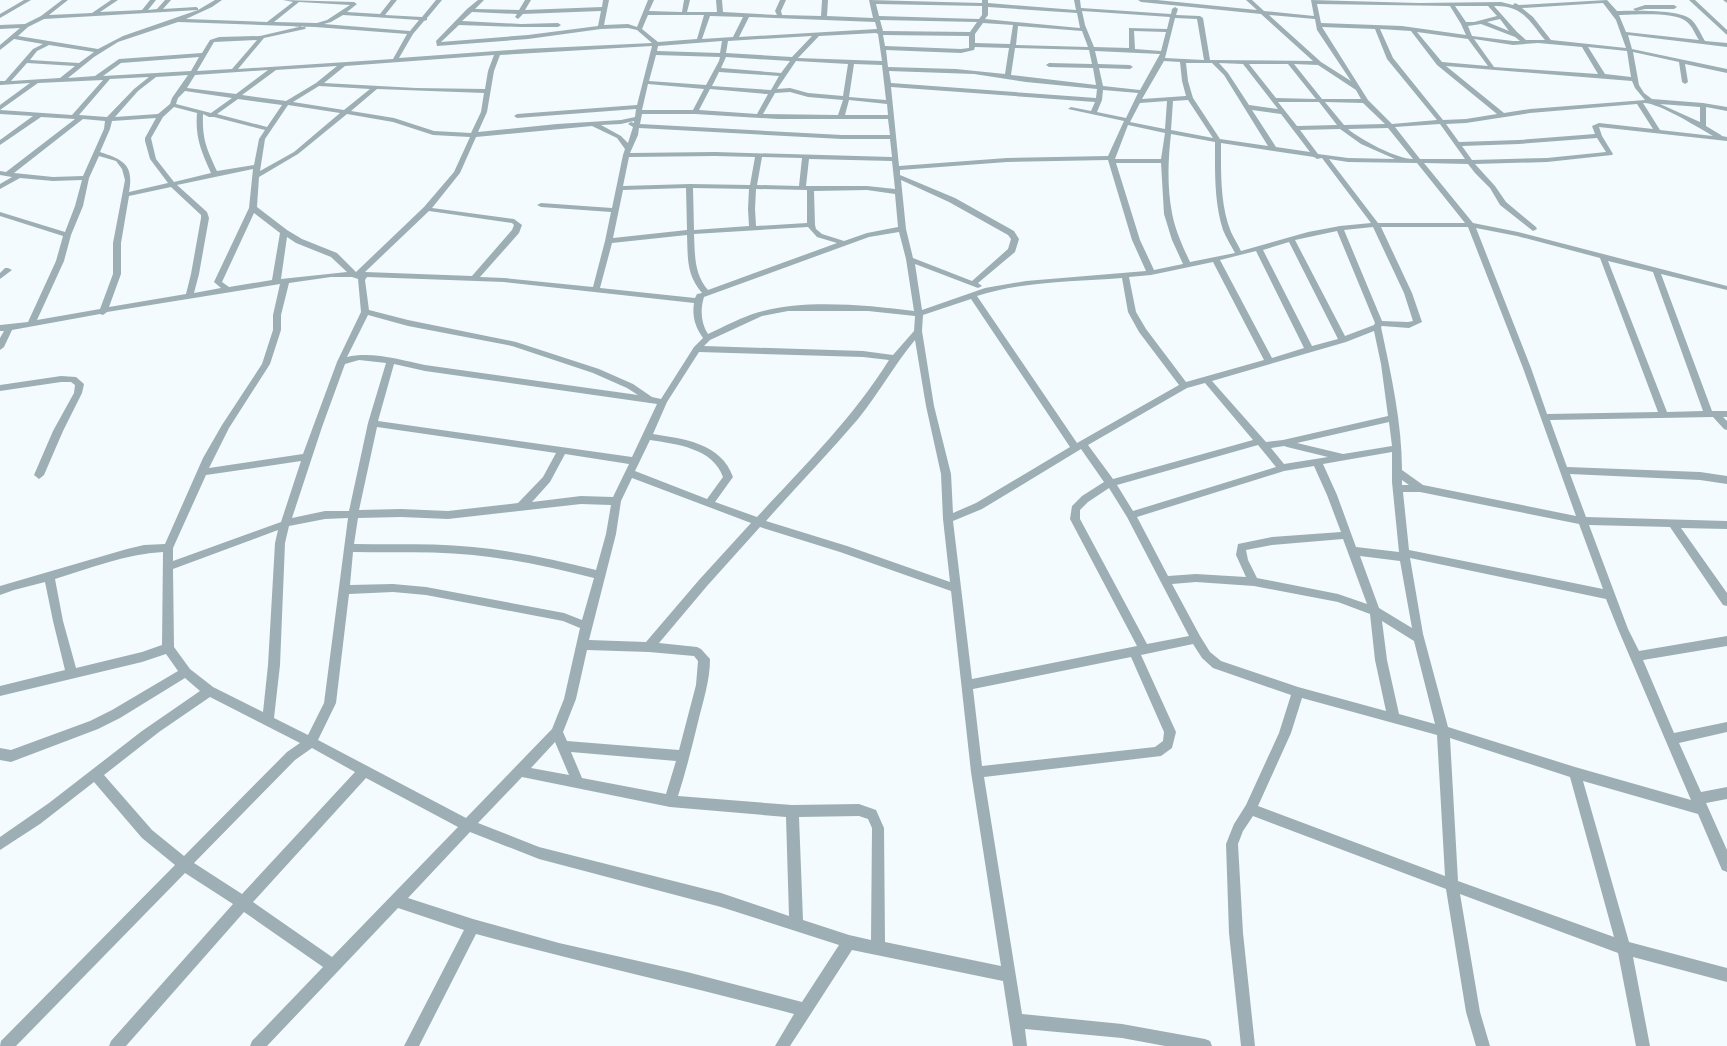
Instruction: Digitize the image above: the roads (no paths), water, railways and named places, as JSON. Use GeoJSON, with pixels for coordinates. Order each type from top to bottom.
{"type":"FeatureCollection","features":[{"type":"Feature","properties":{"kind":"street"},"geometry":{"type":"LineString","coordinates":[[1,15],[28,0]]}},
{"type":"Feature","properties":{"kind":"street"},"geometry":{"type":"LineString","coordinates":[[0,48],[26,26],[43,17],[65,0]]}},
{"type":"Feature","properties":{"kind":"street"},"geometry":{"type":"LineString","coordinates":[[93,14],[115,0]]}},
{"type":"Feature","properties":{"kind":"street"},"geometry":{"type":"LineString","coordinates":[[143,12],[153,0]]}},
{"type":"Feature","properties":{"kind":"street"},"geometry":{"type":"LineString","coordinates":[[159,11],[168,0]]}},
{"type":"Feature","properties":{"kind":"street"},"geometry":{"type":"LineString","coordinates":[[62,80],[98,51],[125,38],[204,9],[219,0]]}},
{"type":"Feature","properties":{"kind":"street"},"geometry":{"type":"LineString","coordinates":[[189,296],[195,274],[205,218],[204,214],[191,204],[163,174],[154,160],[148,138],[164,114],[173,105],[175,98],[183,89],[210,43],[215,40],[261,37],[315,25],[329,21],[354,4],[286,0]]}},
{"type":"Feature","properties":{"kind":"street"},"geometry":{"type":"LineString","coordinates":[[269,23],[299,0]]}},
{"type":"Feature","properties":{"kind":"street"},"geometry":{"type":"LineString","coordinates":[[341,13],[373,15],[384,12],[394,0]]}},
{"type":"Feature","properties":{"kind":"street"},"geometry":{"type":"LineString","coordinates":[[395,62],[411,34],[425,19],[439,0]]}},
{"type":"Feature","properties":{"kind":"street"},"geometry":{"type":"LineString","coordinates":[[481,0],[469,10],[438,42],[439,44],[462,44],[600,27],[628,26],[639,29],[656,43]]}},
{"type":"Feature","properties":{"kind":"street"},"geometry":{"type":"LineString","coordinates":[[517,20],[528,0]]}},
{"type":"Feature","properties":{"kind":"street"},"geometry":{"type":"LineString","coordinates":[[600,27],[606,0]]}},
{"type":"Feature","properties":{"kind":"street"},"geometry":{"type":"LineString","coordinates":[[639,29],[651,0]]}},
{"type":"Feature","properties":{"kind":"street"},"geometry":{"type":"LineString","coordinates":[[684,13],[687,0]]}},
{"type":"Feature","properties":{"kind":"street"},"geometry":{"type":"LineString","coordinates":[[720,0],[720,14]]}},
{"type":"Feature","properties":{"kind":"street"},"geometry":{"type":"LineString","coordinates":[[779,14],[783,0]]}},
{"type":"Feature","properties":{"kind":"street"},"geometry":{"type":"LineString","coordinates":[[824,19],[826,0]]}},
{"type":"Feature","properties":{"kind":"street"},"geometry":{"type":"LineString","coordinates":[[1019,7],[1021,0]]}},
{"type":"Feature","properties":{"kind":"street"},"geometry":{"type":"LineString","coordinates":[[1077,0],[1084,30],[1092,49],[1100,88],[1099,100],[1093,113]]}},
{"type":"Feature","properties":{"kind":"street"},"geometry":{"type":"LineString","coordinates":[[1141,0],[1177,2],[1263,12],[1318,22],[1413,30],[1513,43],[1549,41],[1630,50],[1727,71]]}},
{"type":"Feature","properties":{"kind":"street"},"geometry":{"type":"LineString","coordinates":[[1249,0],[1319,63],[1359,89]]}},
{"type":"Feature","properties":{"kind":"street"},"geometry":{"type":"LineString","coordinates":[[1411,0],[1416,5]]}},
{"type":"Feature","properties":{"kind":"street"},"geometry":{"type":"LineString","coordinates":[[1509,0],[1531,18],[1549,41]]}},
{"type":"Feature","properties":{"kind":"street"},"geometry":{"type":"LineString","coordinates":[[1692,0],[1727,33]]}},
{"type":"Feature","properties":{"kind":"street"},"geometry":{"type":"LineString","coordinates":[[1020,1046],[1010,976],[976,772],[968,685],[948,519],[946,474],[930,406],[918,331],[919,314],[910,259],[902,229],[890,117],[890,102],[883,48],[872,1],[985,2],[1019,7],[1201,19],[1201,34],[1210,61],[1226,74],[1274,150]]}},
{"type":"Feature","properties":{"kind":"street"},"geometry":{"type":"LineString","coordinates":[[1703,42],[1687,19],[1680,16],[1631,12],[1605,1],[1538,3],[1518,6],[1501,4],[1416,5],[1314,1],[1318,22],[1323,36],[1359,89],[1365,101],[1390,126],[1417,161],[1471,225],[1474,236],[1527,368],[1563,470],[1623,628],[1727,865]]}},
{"type":"Feature","properties":{"kind":"street"},"geometry":{"type":"LineString","coordinates":[[1605,1],[1615,13],[1624,33],[1630,50],[1634,79],[1638,88],[1650,101],[1658,106],[1682,116],[1727,139]]}},
{"type":"Feature","properties":{"kind":"street"},"geometry":{"type":"LineString","coordinates":[[883,48],[961,51],[972,49],[972,34],[986,11],[985,2]]}},
{"type":"Feature","properties":{"kind":"street"},"geometry":{"type":"LineString","coordinates":[[1151,273],[1136,240],[1112,159],[1127,122],[1150,77],[1163,56],[1170,31],[1172,16],[1177,2]]}},
{"type":"Feature","properties":{"kind":"street"},"geometry":{"type":"LineString","coordinates":[[1451,4],[1464,24],[1470,38],[1493,69]]}},
{"type":"Feature","properties":{"kind":"street"},"geometry":{"type":"LineString","coordinates":[[1489,4],[1515,35]]}},
{"type":"Feature","properties":{"kind":"street"},"geometry":{"type":"LineString","coordinates":[[43,17],[159,11],[188,7],[204,9]]}},
{"type":"Feature","properties":{"kind":"street"},"geometry":{"type":"LineString","coordinates":[[1615,13],[1631,12],[1651,7],[1674,7]]}},
{"type":"Feature","properties":{"kind":"street"},"geometry":{"type":"LineString","coordinates":[[1651,7],[1661,15]]}},
{"type":"Feature","properties":{"kind":"street"},"geometry":{"type":"LineString","coordinates":[[458,23],[517,20],[559,8],[604,9]]}},
{"type":"Feature","properties":{"kind":"street"},"geometry":{"type":"LineString","coordinates":[[559,8],[557,16],[560,33]]}},
{"type":"Feature","properties":{"kind":"street"},"geometry":{"type":"LineString","coordinates":[[469,10],[506,12],[517,20],[533,27],[558,25]]}},
{"type":"Feature","properties":{"kind":"street"},"geometry":{"type":"LineString","coordinates":[[362,14],[384,12],[425,19]]}},
{"type":"Feature","properties":{"kind":"street"},"geometry":{"type":"LineString","coordinates":[[646,13],[767,16],[779,14],[824,19],[981,21],[1084,30]]}},
{"type":"Feature","properties":{"kind":"street"},"geometry":{"type":"LineString","coordinates":[[699,41],[708,14]]}},
{"type":"Feature","properties":{"kind":"street"},"geometry":{"type":"LineString","coordinates":[[734,39],[747,15]]}},
{"type":"Feature","properties":{"kind":"street"},"geometry":{"type":"LineString","coordinates":[[1464,24],[1474,24],[1501,17]]}},
{"type":"Feature","properties":{"kind":"street"},"geometry":{"type":"LineString","coordinates":[[177,20],[315,25],[411,34]]}},
{"type":"Feature","properties":{"kind":"street"},"geometry":{"type":"LineString","coordinates":[[1482,22],[1515,35],[1525,42]]}},
{"type":"Feature","properties":{"kind":"street"},"geometry":{"type":"LineString","coordinates":[[234,70],[261,37],[278,23]]}},
{"type":"Feature","properties":{"kind":"street"},"geometry":{"type":"LineString","coordinates":[[1008,75],[1014,46],[1016,23]]}},
{"type":"Feature","properties":{"kind":"street"},"geometry":{"type":"LineString","coordinates":[[286,32],[291,24]]}},
{"type":"Feature","properties":{"kind":"street"},"geometry":{"type":"LineString","coordinates":[[0,27],[26,26]]}},
{"type":"Feature","properties":{"kind":"street"},"geometry":{"type":"LineString","coordinates":[[1376,28],[1383,39],[1387,55],[1442,122],[1477,172],[1494,187],[1503,203],[1533,229]]}},
{"type":"Feature","properties":{"kind":"street"},"geometry":{"type":"LineString","coordinates":[[1132,50],[1130,29],[1170,31]]}},
{"type":"Feature","properties":{"kind":"street"},"geometry":{"type":"LineString","coordinates":[[1413,30],[1439,64],[1502,115]]}},
{"type":"Feature","properties":{"kind":"street"},"geometry":{"type":"LineString","coordinates":[[3,83],[107,79],[234,70],[395,62],[498,53],[817,34],[880,32],[972,34]]}},
{"type":"Feature","properties":{"kind":"street"},"geometry":{"type":"LineString","coordinates":[[1624,33],[1727,45]]}},
{"type":"Feature","properties":{"kind":"street"},"geometry":{"type":"LineString","coordinates":[[759,116],[772,91],[803,48],[817,34]]}},
{"type":"Feature","properties":{"kind":"street"},"geometry":{"type":"LineString","coordinates":[[14,37],[98,51]]}},
{"type":"Feature","properties":{"kind":"street"},"geometry":{"type":"LineString","coordinates":[[695,112],[718,70],[724,55],[725,40]]}},
{"type":"Feature","properties":{"kind":"street"},"geometry":{"type":"LineString","coordinates":[[35,50],[37,42]]}},
{"type":"Feature","properties":{"kind":"street"},"geometry":{"type":"LineString","coordinates":[[3,83],[35,50],[48,43]]}},
{"type":"Feature","properties":{"kind":"street"},"geometry":{"type":"LineString","coordinates":[[596,289],[609,241],[627,152],[635,136],[645,82],[656,43]]}},
{"type":"Feature","properties":{"kind":"street"},"geometry":{"type":"LineString","coordinates":[[972,45],[1132,50],[1183,61],[1319,63]]}},
{"type":"Feature","properties":{"kind":"street"},"geometry":{"type":"LineString","coordinates":[[1584,45],[1602,75]]}},
{"type":"Feature","properties":{"kind":"street"},"geometry":{"type":"LineString","coordinates":[[360,276],[427,209],[457,173],[484,112],[491,71],[498,53]]}},
{"type":"Feature","properties":{"kind":"street"},"geometry":{"type":"LineString","coordinates":[[654,53],[851,62],[885,66],[980,72],[1008,75],[1026,80],[1143,92]]}},
{"type":"Feature","properties":{"kind":"street"},"geometry":{"type":"LineString","coordinates":[[96,79],[119,61],[203,55]]}},
{"type":"Feature","properties":{"kind":"street"},"geometry":{"type":"LineString","coordinates":[[1183,61],[1190,98],[1218,141],[1218,175],[1221,207],[1227,230],[1239,254]]}},
{"type":"Feature","properties":{"kind":"street"},"geometry":{"type":"LineString","coordinates":[[1682,61],[1685,82]]}},
{"type":"Feature","properties":{"kind":"street"},"geometry":{"type":"LineString","coordinates":[[25,62],[82,64]]}},
{"type":"Feature","properties":{"kind":"street"},"geometry":{"type":"LineString","coordinates":[[841,117],[846,99],[851,62]]}},
{"type":"Feature","properties":{"kind":"street"},"geometry":{"type":"LineString","coordinates":[[1245,62],[1317,157]]}},
{"type":"Feature","properties":{"kind":"street"},"geometry":{"type":"LineString","coordinates":[[1290,63],[1343,128],[1368,145],[1406,161]]}},
{"type":"Feature","properties":{"kind":"street"},"geometry":{"type":"LineString","coordinates":[[214,292],[253,208],[257,166],[262,138],[286,104],[318,84],[343,64]]}},
{"type":"Feature","properties":{"kind":"street"},"geometry":{"type":"LineString","coordinates":[[1439,64],[1493,69],[1602,75],[1634,79]]}},
{"type":"Feature","properties":{"kind":"street"},"geometry":{"type":"LineString","coordinates":[[1049,65],[1130,67]]}},
{"type":"Feature","properties":{"kind":"street"},"geometry":{"type":"LineString","coordinates":[[210,116],[238,97],[275,68]]}},
{"type":"Feature","properties":{"kind":"street"},"geometry":{"type":"LineString","coordinates":[[718,70],[784,75]]}},
{"type":"Feature","properties":{"kind":"street"},"geometry":{"type":"LineString","coordinates":[[31,324],[54,278],[67,235],[79,206],[86,178],[107,129],[109,119],[136,90],[154,76]]}},
{"type":"Feature","properties":{"kind":"street"},"geometry":{"type":"LineString","coordinates":[[74,117],[107,79]]}},
{"type":"Feature","properties":{"kind":"street"},"geometry":{"type":"LineString","coordinates":[[0,108],[37,81]]}},
{"type":"Feature","properties":{"kind":"street"},"geometry":{"type":"LineString","coordinates":[[645,82],[761,92],[790,90],[808,95],[890,102]]}},
{"type":"Feature","properties":{"kind":"street"},"geometry":{"type":"LineString","coordinates":[[318,84],[416,90],[488,92]]}},
{"type":"Feature","properties":{"kind":"street"},"geometry":{"type":"LineString","coordinates":[[888,86],[1099,100]]}},
{"type":"Feature","properties":{"kind":"street"},"geometry":{"type":"LineString","coordinates":[[257,176],[296,153],[376,87]]}},
{"type":"Feature","properties":{"kind":"street"},"geometry":{"type":"LineString","coordinates":[[183,89],[321,108],[344,113],[394,120],[433,133],[473,135],[526,128],[621,122],[636,126],[842,137],[892,137]]}},
{"type":"Feature","properties":{"kind":"street"},"geometry":{"type":"LineString","coordinates":[[1138,101],[1190,98]]}},
{"type":"Feature","properties":{"kind":"street"},"geometry":{"type":"LineString","coordinates":[[1170,100],[1164,160],[1165,179],[1170,221],[1176,240],[1188,266]]}},
{"type":"Feature","properties":{"kind":"street"},"geometry":{"type":"LineString","coordinates":[[1274,100],[1365,101]]}},
{"type":"Feature","properties":{"kind":"street"},"geometry":{"type":"LineString","coordinates":[[1641,104],[1650,101],[1703,105],[1727,110]]}},
{"type":"Feature","properties":{"kind":"street"},"geometry":{"type":"LineString","coordinates":[[1641,104],[1651,123],[1658,132]]}},
{"type":"Feature","properties":{"kind":"street"},"geometry":{"type":"LineString","coordinates":[[1296,128],[1390,126],[1413,123],[1487,119],[1502,115],[1590,105],[1641,104],[1658,106]]}},
{"type":"Feature","properties":{"kind":"street"},"geometry":{"type":"LineString","coordinates":[[173,105],[210,116],[269,128]]}},
{"type":"Feature","properties":{"kind":"street"},"geometry":{"type":"LineString","coordinates":[[1703,105],[1703,128]]}},
{"type":"Feature","properties":{"kind":"street"},"geometry":{"type":"LineString","coordinates":[[1247,107],[1283,112]]}},
{"type":"Feature","properties":{"kind":"street"},"geometry":{"type":"LineString","coordinates":[[0,112],[109,119],[164,114],[182,108]]}},
{"type":"Feature","properties":{"kind":"street"},"geometry":{"type":"LineString","coordinates":[[1071,109],[1168,132],[1317,157],[1348,160],[1515,162],[1610,154],[1599,136],[1596,125],[1727,139]]}},
{"type":"Feature","properties":{"kind":"street"},"geometry":{"type":"LineString","coordinates":[[589,110],[586,118],[619,137],[627,152]]}},
{"type":"Feature","properties":{"kind":"street"},"geometry":{"type":"LineString","coordinates":[[518,116],[589,110],[695,112],[759,116],[890,117]]}},
{"type":"Feature","properties":{"kind":"street"},"geometry":{"type":"LineString","coordinates":[[621,122],[639,112]]}},
{"type":"Feature","properties":{"kind":"street"},"geometry":{"type":"LineString","coordinates":[[200,113],[199,131],[203,147],[215,174]]}},
{"type":"Feature","properties":{"kind":"street"},"geometry":{"type":"LineString","coordinates":[[0,143],[12,136],[39,115]]}},
{"type":"Feature","properties":{"kind":"street"},"geometry":{"type":"LineString","coordinates":[[8,174],[82,117]]}},
{"type":"Feature","properties":{"kind":"street"},"geometry":{"type":"LineString","coordinates":[[0,134],[12,136]]}},
{"type":"Feature","properties":{"kind":"street"},"geometry":{"type":"LineString","coordinates":[[1457,144],[1519,142],[1599,136]]}},
{"type":"Feature","properties":{"kind":"street"},"geometry":{"type":"LineString","coordinates":[[627,152],[894,159]]}},
{"type":"Feature","properties":{"kind":"street"},"geometry":{"type":"LineString","coordinates":[[96,153],[118,160],[125,168],[128,180],[117,243],[117,274],[103,312]]}},
{"type":"Feature","properties":{"kind":"street"},"geometry":{"type":"LineString","coordinates":[[753,228],[751,212],[752,188],[759,155]]}},
{"type":"Feature","properties":{"kind":"street"},"geometry":{"type":"LineString","coordinates":[[802,189],[806,156]]}},
{"type":"Feature","properties":{"kind":"street"},"geometry":{"type":"LineString","coordinates":[[948,519],[979,506],[1114,425],[1184,386],[1343,340],[1378,325],[1409,325],[1418,322],[1408,293],[1376,225],[1325,158]]}},
{"type":"Feature","properties":{"kind":"street"},"geometry":{"type":"LineString","coordinates":[[897,172],[1006,160],[1164,160]]}},
{"type":"Feature","properties":{"kind":"street"},"geometry":{"type":"LineString","coordinates":[[126,195],[215,174],[257,166]]}},
{"type":"Feature","properties":{"kind":"street"},"geometry":{"type":"LineString","coordinates":[[0,172],[18,176],[66,180],[86,178]]}},
{"type":"Feature","properties":{"kind":"street"},"geometry":{"type":"LineString","coordinates":[[897,172],[952,200],[1011,233],[1015,240],[1012,250],[974,284]]}},
{"type":"Feature","properties":{"kind":"street"},"geometry":{"type":"LineString","coordinates":[[0,187],[18,176]]}},
{"type":"Feature","properties":{"kind":"street"},"geometry":{"type":"LineString","coordinates":[[619,188],[690,186],[802,189],[872,188],[898,192]]}},
{"type":"Feature","properties":{"kind":"street"},"geometry":{"type":"LineString","coordinates":[[690,186],[689,205],[692,267],[698,283],[707,294]]}},
{"type":"Feature","properties":{"kind":"street"},"geometry":{"type":"LineString","coordinates":[[810,189],[811,225],[816,234],[844,243]]}},
{"type":"Feature","properties":{"kind":"street"},"geometry":{"type":"LineString","coordinates":[[541,205],[615,210]]}},
{"type":"Feature","properties":{"kind":"street"},"geometry":{"type":"LineString","coordinates":[[253,208],[284,232],[299,241],[334,255],[360,276],[365,312],[341,362],[284,524],[280,543],[274,665],[268,721]]}},
{"type":"Feature","properties":{"kind":"street"},"geometry":{"type":"LineString","coordinates":[[427,209],[514,221],[518,225],[516,231],[474,278]]}},
{"type":"Feature","properties":{"kind":"street"},"geometry":{"type":"LineString","coordinates":[[0,214],[67,235]]}},
{"type":"Feature","properties":{"kind":"street"},"geometry":{"type":"LineString","coordinates":[[609,241],[691,232],[811,225]]}},
{"type":"Feature","properties":{"kind":"street"},"geometry":{"type":"LineString","coordinates":[[257,1046],[519,770],[557,732],[570,699],[586,626],[611,534],[616,501],[663,402],[697,349],[707,338],[760,314],[788,308],[868,308],[919,314],[988,290],[1026,283],[1151,273],[1216,260],[1291,238],[1340,228],[1376,225],[1471,225],[1518,234],[1603,258],[1727,288]]}},
{"type":"Feature","properties":{"kind":"street"},"geometry":{"type":"LineString","coordinates":[[1340,228],[1378,325],[1385,364],[1397,448],[1398,489],[1405,555],[1420,639],[1443,731],[1452,885],[1473,1012],[1483,1046]]}},
{"type":"Feature","properties":{"kind":"street"},"geometry":{"type":"LineString","coordinates":[[707,338],[702,332],[697,320],[698,301],[700,296],[867,235],[902,229]]}},
{"type":"Feature","properties":{"kind":"street"},"geometry":{"type":"LineString","coordinates":[[284,232],[277,330],[266,364],[225,427],[202,472],[168,548],[168,648],[186,672],[209,691],[365,770],[467,825],[539,853],[721,900],[849,942],[1010,976]]}},
{"type":"Feature","properties":{"kind":"street"},"geometry":{"type":"LineString","coordinates":[[1291,238],[1343,340]]}},
{"type":"Feature","properties":{"kind":"street"},"geometry":{"type":"LineString","coordinates":[[282,252],[299,241]]}},
{"type":"Feature","properties":{"kind":"street"},"geometry":{"type":"LineString","coordinates":[[1258,248],[1309,349]]}},
{"type":"Feature","properties":{"kind":"street"},"geometry":{"type":"LineString","coordinates":[[1603,258],[1664,416]]}},
{"type":"Feature","properties":{"kind":"street"},"geometry":{"type":"LineString","coordinates":[[910,259],[988,290]]}},
{"type":"Feature","properties":{"kind":"street"},"geometry":{"type":"LineString","coordinates":[[1216,260],[1269,361]]}},
{"type":"Feature","properties":{"kind":"street"},"geometry":{"type":"LineString","coordinates":[[0,277],[8,270]]}},
{"type":"Feature","properties":{"kind":"street"},"geometry":{"type":"LineString","coordinates":[[1656,270],[1712,415],[1727,427]]}},
{"type":"Feature","properties":{"kind":"street"},"geometry":{"type":"LineString","coordinates":[[0,347],[4,328],[280,281],[332,275],[474,278],[596,289],[698,301]]}},
{"type":"Feature","properties":{"kind":"street"},"geometry":{"type":"LineString","coordinates":[[1125,275],[1132,312],[1142,330],[1184,386]]}},
{"type":"Feature","properties":{"kind":"street"},"geometry":{"type":"LineString","coordinates":[[218,282],[227,290]]}},
{"type":"Feature","properties":{"kind":"street"},"geometry":{"type":"LineString","coordinates":[[973,296],[1038,391],[1079,446],[1110,483],[1131,515],[1196,639],[1206,655],[1216,665],[1298,692],[1443,731],[1575,772],[1699,804],[1727,793]]}},
{"type":"Feature","properties":{"kind":"street"},"geometry":{"type":"LineString","coordinates":[[365,312],[408,324],[513,344],[596,371],[630,386],[649,399]]}},
{"type":"Feature","properties":{"kind":"street"},"geometry":{"type":"LineString","coordinates":[[649,647],[758,522],[855,416],[875,390],[895,358],[918,331]]}},
{"type":"Feature","properties":{"kind":"street"},"geometry":{"type":"LineString","coordinates":[[697,349],[863,354],[895,358]]}},
{"type":"Feature","properties":{"kind":"street"},"geometry":{"type":"LineString","coordinates":[[346,350],[359,358]]}},
{"type":"Feature","properties":{"kind":"street"},"geometry":{"type":"LineString","coordinates":[[341,362],[359,358],[391,361],[425,368],[663,402]]}},
{"type":"Feature","properties":{"kind":"street"},"geometry":{"type":"LineString","coordinates":[[6,1046],[291,756],[311,742],[330,703],[353,514],[373,423],[391,361]]}},
{"type":"Feature","properties":{"kind":"street"},"geometry":{"type":"LineString","coordinates":[[0,388],[61,379],[73,379],[80,384],[78,393],[58,431],[40,475]]}},
{"type":"Feature","properties":{"kind":"street"},"geometry":{"type":"LineString","coordinates":[[1206,379],[1282,468]]}},
{"type":"Feature","properties":{"kind":"street"},"geometry":{"type":"LineString","coordinates":[[1544,417],[1727,414]]}},
{"type":"Feature","properties":{"kind":"street"},"geometry":{"type":"LineString","coordinates":[[1283,443],[1392,418]]}},
{"type":"Feature","properties":{"kind":"street"},"geometry":{"type":"LineString","coordinates":[[373,423],[562,452],[635,461]]}},
{"type":"Feature","properties":{"kind":"street"},"geometry":{"type":"LineString","coordinates":[[647,436],[681,441],[693,445],[716,458],[727,470],[728,477],[709,503]]}},
{"type":"Feature","properties":{"kind":"street"},"geometry":{"type":"LineString","coordinates":[[976,772],[1157,752],[1168,744],[1170,732],[1139,650],[1076,519],[1075,509],[1085,499],[1110,483],[1262,443],[1283,443],[1345,457]]}},
{"type":"Feature","properties":{"kind":"street"},"geometry":{"type":"LineString","coordinates":[[1131,515],[1282,468],[1397,448]]}},
{"type":"Feature","properties":{"kind":"street"},"geometry":{"type":"LineString","coordinates":[[520,508],[548,479],[554,464],[562,452]]}},
{"type":"Feature","properties":{"kind":"street"},"geometry":{"type":"LineString","coordinates":[[202,472],[307,457]]}},
{"type":"Feature","properties":{"kind":"street"},"geometry":{"type":"LineString","coordinates":[[1317,462],[1348,534],[1375,611],[1381,660],[1394,718]]}},
{"type":"Feature","properties":{"kind":"street"},"geometry":{"type":"LineString","coordinates":[[1563,470],[1700,476],[1727,480]]}},
{"type":"Feature","properties":{"kind":"street"},"geometry":{"type":"LineString","coordinates":[[1397,472],[1420,488]]}},
{"type":"Feature","properties":{"kind":"street"},"geometry":{"type":"LineString","coordinates":[[629,473],[758,522],[843,549],[957,589]]}},
{"type":"Feature","properties":{"kind":"street"},"geometry":{"type":"LineString","coordinates":[[1398,489],[1420,488],[1582,521],[1727,526]]}},
{"type":"Feature","properties":{"kind":"street"},"geometry":{"type":"LineString","coordinates":[[167,567],[284,524],[301,519],[325,515],[401,513],[448,515],[581,500],[616,501]]}},
{"type":"Feature","properties":{"kind":"street"},"geometry":{"type":"LineString","coordinates":[[1673,524],[1727,602]]}},
{"type":"Feature","properties":{"kind":"street"},"geometry":{"type":"LineString","coordinates":[[1254,582],[1241,557],[1240,551],[1242,547],[1272,541],[1348,534]]}},
{"type":"Feature","properties":{"kind":"street"},"geometry":{"type":"LineString","coordinates":[[0,591],[12,586],[49,577],[127,553],[144,549],[168,548]]}},
{"type":"Feature","properties":{"kind":"street"},"geometry":{"type":"LineString","coordinates":[[349,548],[411,548],[474,551],[528,558],[600,575]]}},
{"type":"Feature","properties":{"kind":"street"},"geometry":{"type":"LineString","coordinates":[[1354,551],[1405,555],[1610,595]]}},
{"type":"Feature","properties":{"kind":"street"},"geometry":{"type":"LineString","coordinates":[[49,577],[58,621],[72,674]]}},
{"type":"Feature","properties":{"kind":"street"},"geometry":{"type":"LineString","coordinates":[[1165,580],[1196,578],[1254,582],[1338,598],[1375,611],[1420,639]]}},
{"type":"Feature","properties":{"kind":"street"},"geometry":{"type":"LineString","coordinates":[[344,590],[393,588],[426,591],[564,616],[586,626]]}},
{"type":"Feature","properties":{"kind":"street"},"geometry":{"type":"LineString","coordinates":[[968,685],[1196,639]]}},
{"type":"Feature","properties":{"kind":"street"},"geometry":{"type":"LineString","coordinates":[[1636,656],[1727,641]]}},
{"type":"Feature","properties":{"kind":"street"},"geometry":{"type":"LineString","coordinates":[[582,645],[649,647],[697,652],[704,659],[705,671],[684,756],[670,801]]}},
{"type":"Feature","properties":{"kind":"street"},"geometry":{"type":"LineString","coordinates":[[0,691],[142,657],[168,648]]}},
{"type":"Feature","properties":{"kind":"street"},"geometry":{"type":"LineString","coordinates":[[0,754],[11,756],[94,725],[116,714],[186,672]]}},
{"type":"Feature","properties":{"kind":"street"},"geometry":{"type":"LineString","coordinates":[[0,844],[27,827],[96,775],[142,737],[209,691]]}},
{"type":"Feature","properties":{"kind":"street"},"geometry":{"type":"LineString","coordinates":[[1248,1046],[1236,933],[1232,844],[1238,828],[1250,809],[1285,733],[1298,692]]}},
{"type":"Feature","properties":{"kind":"street"},"geometry":{"type":"LineString","coordinates":[[1671,739],[1727,727]]}},
{"type":"Feature","properties":{"kind":"street"},"geometry":{"type":"LineString","coordinates":[[557,732],[578,782]]}},
{"type":"Feature","properties":{"kind":"street"},"geometry":{"type":"LineString","coordinates":[[563,746],[684,756]]}},
{"type":"Feature","properties":{"kind":"street"},"geometry":{"type":"LineString","coordinates":[[116,1046],[243,903],[365,770]]}},
{"type":"Feature","properties":{"kind":"street"},"geometry":{"type":"LineString","coordinates":[[519,770],[670,801],[792,811],[859,810],[872,814],[878,828],[878,948]]}},
{"type":"Feature","properties":{"kind":"street"},"geometry":{"type":"LineString","coordinates":[[1575,772],[1624,948],[1643,1046]]}},
{"type":"Feature","properties":{"kind":"street"},"geometry":{"type":"LineString","coordinates":[[96,775],[147,834],[185,865],[243,903],[332,966]]}},
{"type":"Feature","properties":{"kind":"street"},"geometry":{"type":"LineString","coordinates":[[1250,809],[1624,948],[1727,975]]}},
{"type":"Feature","properties":{"kind":"street"},"geometry":{"type":"LineString","coordinates":[[792,811],[796,925]]}},
{"type":"Feature","properties":{"kind":"street"},"geometry":{"type":"LineString","coordinates":[[395,900],[473,926],[559,950],[687,979],[805,1010]]}},
{"type":"Feature","properties":{"kind":"street"},"geometry":{"type":"LineString","coordinates":[[412,1046],[473,926]]}},
{"type":"Feature","properties":{"kind":"street"},"geometry":{"type":"LineString","coordinates":[[782,1046],[849,942]]}},
{"type":"Feature","properties":{"kind":"street"},"geometry":{"type":"LineString","coordinates":[[1016,1021],[1122,1031],[1205,1046]]}}]}
